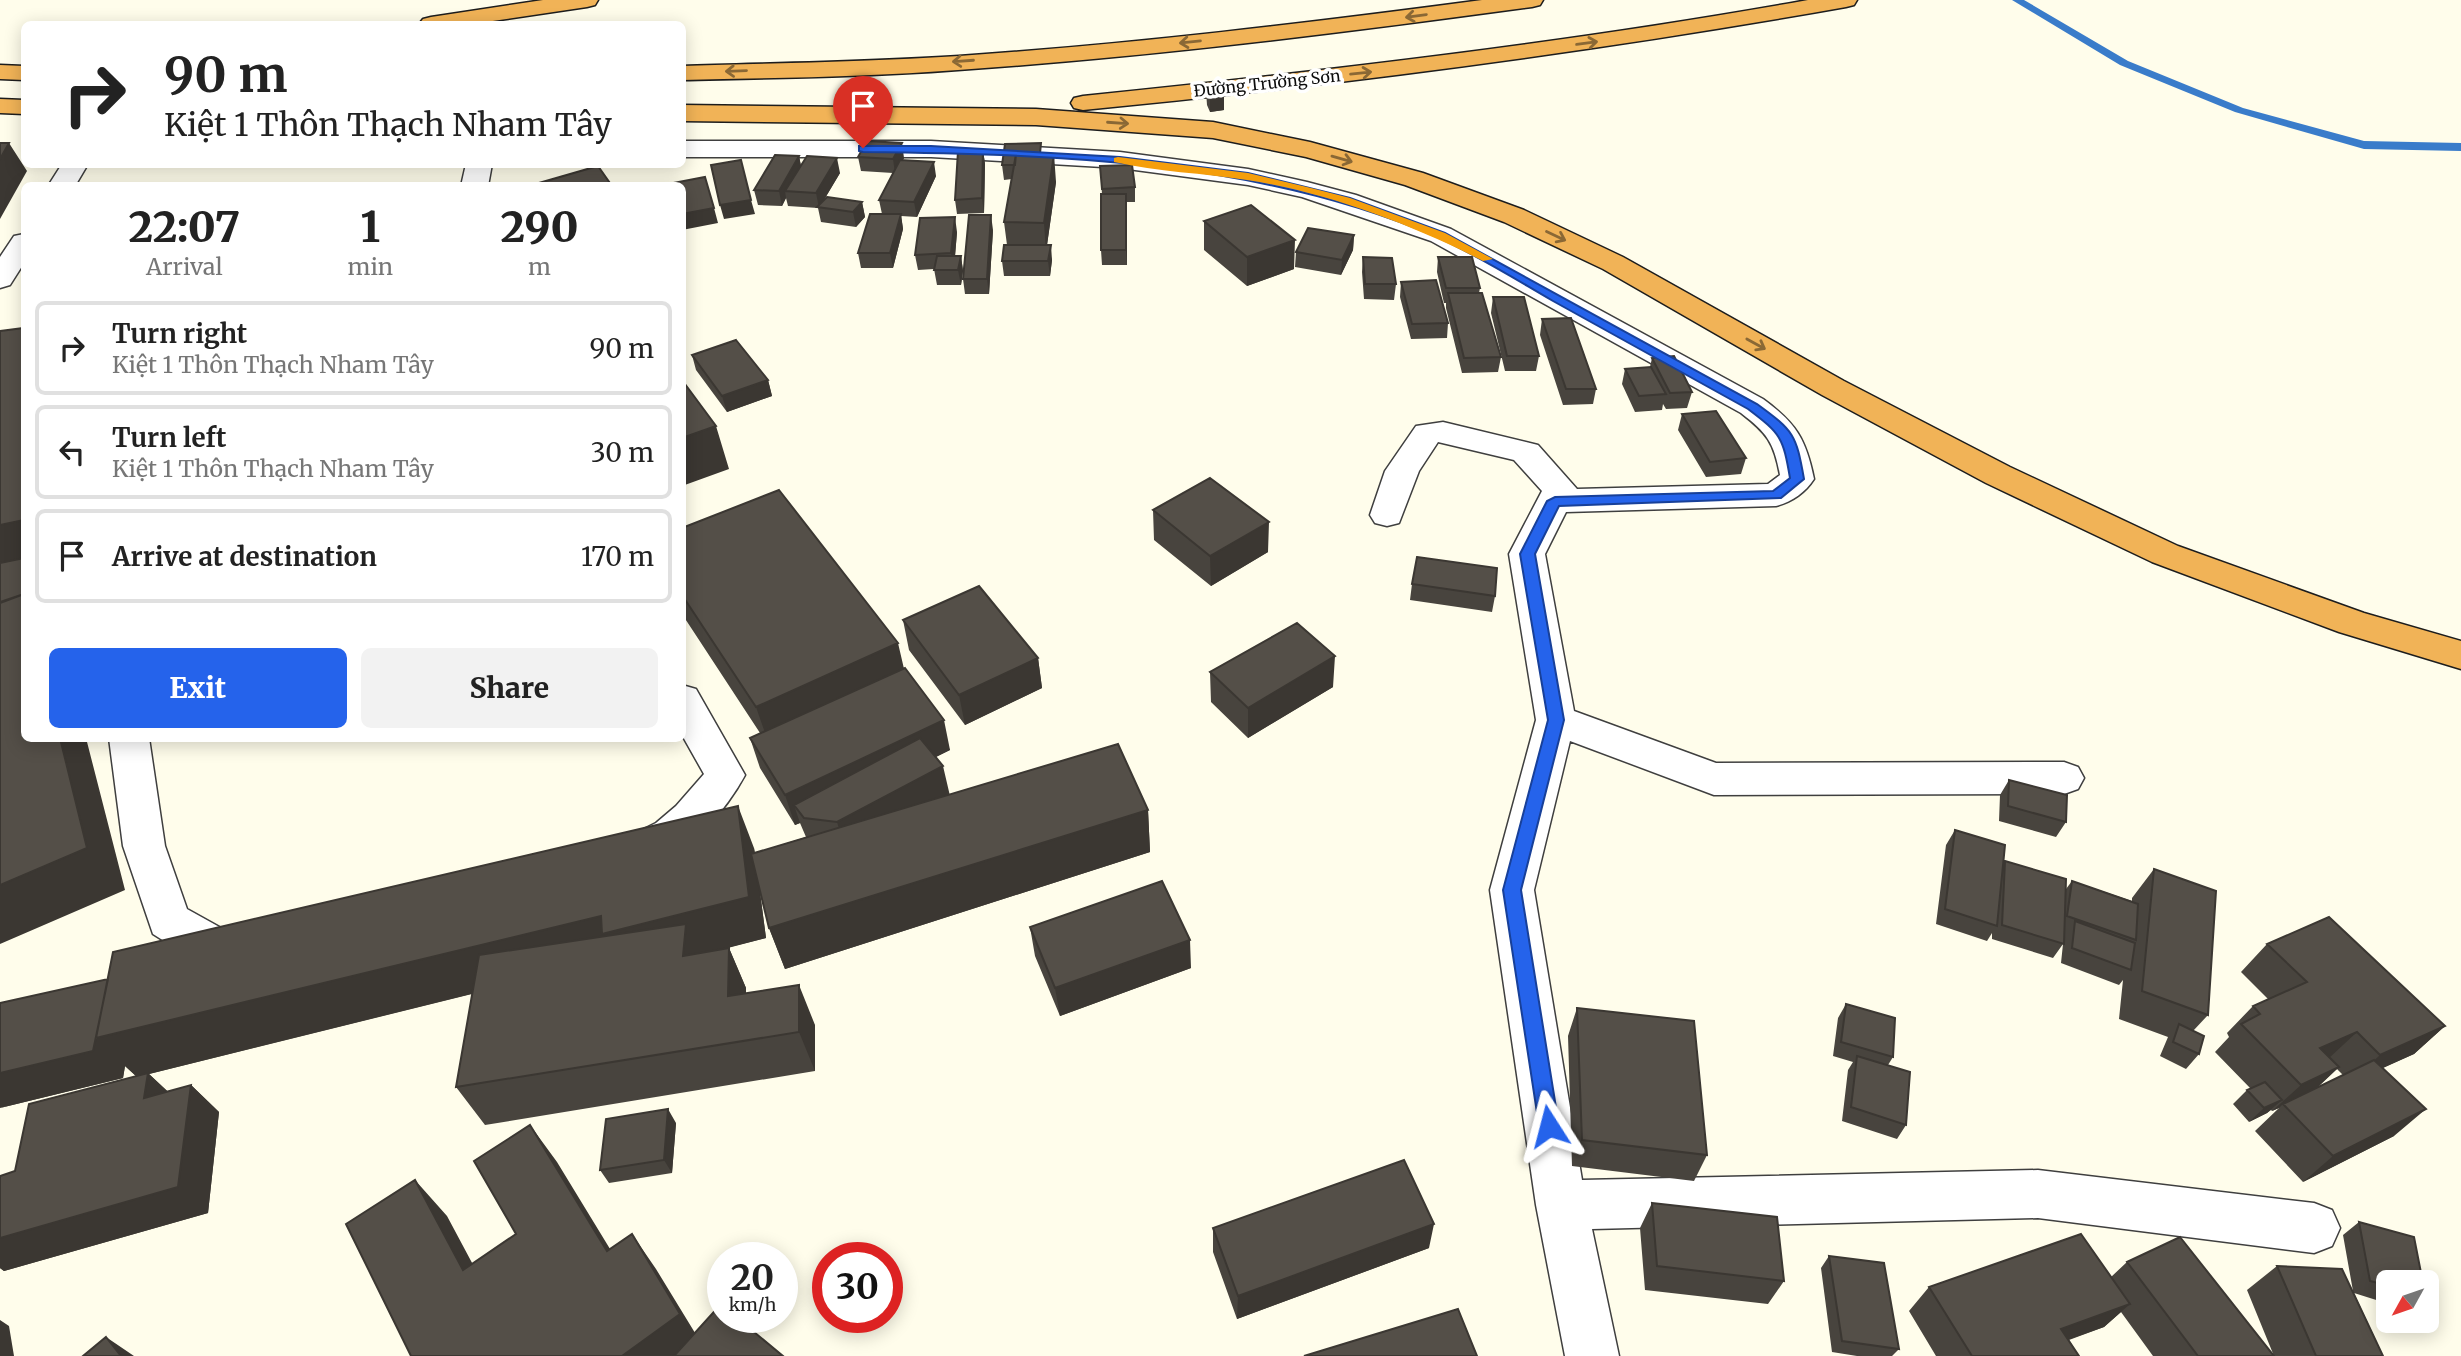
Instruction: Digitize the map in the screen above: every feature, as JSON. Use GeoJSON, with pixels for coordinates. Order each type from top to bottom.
{"type":"FeatureCollection","features":[{"type":"Feature","properties":{"kind":"highway"},"geometry":{"type":"LineString","coordinates":[[450,21],[587,0]]}},
{"type":"Feature","properties":{"kind":"highway"},"geometry":{"type":"LineString","coordinates":[[686,73],[875,68],[1119,50],[1354,24],[1532,0]]}},
{"type":"Feature","properties":{"kind":"highway","name":"Đường Trường Sơn"},"geometry":{"type":"LineString","coordinates":[[686,112],[847,112],[1084,103],[1403,68],[1677,31],[1846,0]]}},
{"type":"Feature","properties":{"kind":"highway"},"geometry":{"type":"LineString","coordinates":[[0,56],[21,56]]}},
{"type":"Feature","properties":{"kind":"highway"},"geometry":{"type":"LineString","coordinates":[[0,72],[21,73]]}},
{"type":"Feature","properties":{"kind":"highway"},"geometry":{"type":"LineString","coordinates":[[0,106],[21,107]]}},
{"type":"Feature","properties":{"kind":"highway"},"geometry":{"type":"LineString","coordinates":[[686,112],[1036,117],[1213,130],[1310,150],[1414,179],[1514,216],[1613,263],[1833,388],[1998,475],[2165,554],[2352,623],[2461,654]]}},
{"type":"Feature","properties":{"kind":"street"},"geometry":{"type":"LineString","coordinates":[[686,149],[931,149],[1094,158],[1248,177],[1346,201],[1441,235],[1752,407],[1778,426],[1791,444],[1797,479],[1776,495],[1555,501]]}},
{"type":"Feature","properties":{"kind":"street"},"geometry":{"type":"LineString","coordinates":[[0,279],[21,247]]}},
{"type":"Feature","properties":{"kind":"street"},"geometry":{"type":"LineString","coordinates":[[1387,515],[1402,471],[1428,433],[1443,432],[1526,452],[1560,491],[1527,554],[1556,720],[1512,890],[1562,1205],[1592,1356]]}},
{"type":"Feature","properties":{"kind":"street"},"geometry":{"type":"LineString","coordinates":[[607,861],[659,842],[702,808],[725,775],[686,706]]}},
{"type":"Feature","properties":{"kind":"street"},"geometry":{"type":"LineString","coordinates":[[1556,720],[1714,779],[2064,778]]}},
{"type":"Feature","properties":{"kind":"street"},"geometry":{"type":"LineString","coordinates":[[130,742],[144,846],[169,922],[231,959],[272,950]]}},
{"type":"Feature","properties":{"kind":"street"},"geometry":{"type":"LineString","coordinates":[[1562,1205],[2038,1194],[2314,1228]]}},
{"type":"Feature","properties":{"kind":"building"},"geometry":{"type":"Polygon","coordinates":[[[1220,89],[1224,95],[1210,97],[1206,91],[1220,89]]]}},
{"type":"Feature","properties":{"kind":"building"},"geometry":{"type":"Polygon","coordinates":[[[867,141],[902,143],[893,159],[858,157],[867,141]]]}},
{"type":"Feature","properties":{"kind":"building"},"geometry":{"type":"Polygon","coordinates":[[[0,143],[9,143],[0,159],[0,143]]]}},
{"type":"Feature","properties":{"kind":"building"},"geometry":{"type":"Polygon","coordinates":[[[1041,143],[1040,154],[1016,154],[1015,165],[1002,165],[1005,144],[1041,143]]]}},
{"type":"Feature","properties":{"kind":"building"},"geometry":{"type":"Polygon","coordinates":[[[983,150],[982,198],[955,200],[958,151],[983,150]]]}},
{"type":"Feature","properties":{"kind":"building"},"geometry":{"type":"Polygon","coordinates":[[[1016,154],[1054,154],[1044,223],[1004,222],[1016,154]]]}},
{"type":"Feature","properties":{"kind":"building"},"geometry":{"type":"Polygon","coordinates":[[[775,155],[799,156],[779,191],[754,190],[775,155]]]}},
{"type":"Feature","properties":{"kind":"building"},"geometry":{"type":"Polygon","coordinates":[[[807,156],[837,158],[816,193],[785,191],[807,156]]]}},
{"type":"Feature","properties":{"kind":"building"},"geometry":{"type":"Polygon","coordinates":[[[741,160],[751,200],[720,205],[711,165],[741,160]]]}},
{"type":"Feature","properties":{"kind":"building"},"geometry":{"type":"Polygon","coordinates":[[[900,160],[934,162],[914,202],[879,200],[900,160]]]}},
{"type":"Feature","properties":{"kind":"building"},"geometry":{"type":"Polygon","coordinates":[[[1132,165],[1135,187],[1102,189],[1100,166],[1132,165]]]}},
{"type":"Feature","properties":{"kind":"building"},"geometry":{"type":"Polygon","coordinates":[[[599,168],[609,182],[542,182],[599,168]]]}},
{"type":"Feature","properties":{"kind":"building"},"geometry":{"type":"Polygon","coordinates":[[[705,177],[714,208],[686,213],[686,182],[678,182],[705,177]]]}},
{"type":"Feature","properties":{"kind":"building"},"geometry":{"type":"Polygon","coordinates":[[[1101,194],[1126,194],[1126,250],[1101,250],[1101,194]]]}},
{"type":"Feature","properties":{"kind":"building"},"geometry":{"type":"Polygon","coordinates":[[[827,197],[862,202],[853,212],[817,207],[827,197]]]}},
{"type":"Feature","properties":{"kind":"building"},"geometry":{"type":"Polygon","coordinates":[[[1251,205],[1295,240],[1247,257],[1204,221],[1251,205]]]}},
{"type":"Feature","properties":{"kind":"building"},"geometry":{"type":"Polygon","coordinates":[[[870,214],[901,214],[890,253],[858,253],[870,214]]]}},
{"type":"Feature","properties":{"kind":"building"},"geometry":{"type":"Polygon","coordinates":[[[969,215],[991,215],[987,279],[963,279],[969,215]]]}},
{"type":"Feature","properties":{"kind":"building"},"geometry":{"type":"Polygon","coordinates":[[[955,217],[951,253],[915,255],[920,218],[955,217]]]}},
{"type":"Feature","properties":{"kind":"building"},"geometry":{"type":"Polygon","coordinates":[[[1308,228],[1354,235],[1342,260],[1296,252],[1308,228]]]}},
{"type":"Feature","properties":{"kind":"building"},"geometry":{"type":"Polygon","coordinates":[[[1004,245],[1051,245],[1048,261],[1002,261],[1004,245]]]}},
{"type":"Feature","properties":{"kind":"building"},"geometry":{"type":"Polygon","coordinates":[[[937,256],[961,256],[958,270],[934,270],[937,256]]]}},
{"type":"Feature","properties":{"kind":"building"},"geometry":{"type":"Polygon","coordinates":[[[1363,257],[1392,258],[1396,284],[1365,284],[1363,257]]]}},
{"type":"Feature","properties":{"kind":"building"},"geometry":{"type":"Polygon","coordinates":[[[1438,257],[1472,257],[1480,288],[1446,288],[1438,257]]]}},
{"type":"Feature","properties":{"kind":"building"},"geometry":{"type":"Polygon","coordinates":[[[1436,280],[1448,323],[1412,324],[1401,282],[1436,280]]]}},
{"type":"Feature","properties":{"kind":"building"},"geometry":{"type":"Polygon","coordinates":[[[1448,293],[1482,293],[1501,357],[1464,358],[1448,293]]]}},
{"type":"Feature","properties":{"kind":"building"},"geometry":{"type":"Polygon","coordinates":[[[1493,297],[1524,297],[1539,356],[1507,356],[1493,297]]]}},
{"type":"Feature","properties":{"kind":"building"},"geometry":{"type":"Polygon","coordinates":[[[1571,318],[1596,389],[1566,389],[1542,319],[1571,318]]]}},
{"type":"Feature","properties":{"kind":"building"},"geometry":{"type":"Polygon","coordinates":[[[21,328],[21,521],[0,525],[0,331],[21,328]]]}},
{"type":"Feature","properties":{"kind":"building"},"geometry":{"type":"Polygon","coordinates":[[[736,340],[768,380],[722,396],[692,355],[736,340]]]}},
{"type":"Feature","properties":{"kind":"building"},"geometry":{"type":"Polygon","coordinates":[[[1674,356],[1692,392],[1670,393],[1652,358],[1674,356]]]}},
{"type":"Feature","properties":{"kind":"building"},"geometry":{"type":"Polygon","coordinates":[[[1651,367],[1666,394],[1639,396],[1625,369],[1651,367]]]}},
{"type":"Feature","properties":{"kind":"building"},"geometry":{"type":"Polygon","coordinates":[[[686,385],[716,426],[686,437],[686,385]]]}},
{"type":"Feature","properties":{"kind":"building"},"geometry":{"type":"Polygon","coordinates":[[[1716,411],[1746,458],[1710,462],[1682,414],[1716,411]]]}},
{"type":"Feature","properties":{"kind":"building"},"geometry":{"type":"Polygon","coordinates":[[[1210,478],[1269,522],[1210,556],[1153,510],[1210,478]]]}},
{"type":"Feature","properties":{"kind":"building"},"geometry":{"type":"Polygon","coordinates":[[[779,490],[898,643],[756,707],[686,601],[686,526],[779,490]]]}},
{"type":"Feature","properties":{"kind":"building"},"geometry":{"type":"Polygon","coordinates":[[[1417,557],[1497,568],[1495,596],[1412,584],[1417,557]]]}},
{"type":"Feature","properties":{"kind":"building"},"geometry":{"type":"Polygon","coordinates":[[[21,559],[21,595],[0,602],[0,563],[21,559]]]}},
{"type":"Feature","properties":{"kind":"building"},"geometry":{"type":"Polygon","coordinates":[[[979,586],[1038,658],[959,695],[903,620],[979,586]]]}},
{"type":"Feature","properties":{"kind":"building"},"geometry":{"type":"Polygon","coordinates":[[[21,595],[21,742],[61,742],[87,848],[0,885],[0,603],[21,595]]]}},
{"type":"Feature","properties":{"kind":"building"},"geometry":{"type":"Polygon","coordinates":[[[1297,623],[1335,656],[1248,708],[1210,672],[1297,623]]]}},
{"type":"Feature","properties":{"kind":"building"},"geometry":{"type":"Polygon","coordinates":[[[905,668],[944,720],[785,795],[750,738],[905,668]]]}},
{"type":"Feature","properties":{"kind":"building"},"geometry":{"type":"Polygon","coordinates":[[[920,738],[943,766],[837,822],[804,818],[794,805],[920,738]]]}},
{"type":"Feature","properties":{"kind":"building"},"geometry":{"type":"Polygon","coordinates":[[[1118,744],[1148,810],[769,928],[751,854],[1118,744]]]}},
{"type":"Feature","properties":{"kind":"building"},"geometry":{"type":"Polygon","coordinates":[[[2009,780],[2067,795],[2066,822],[2008,806],[2009,780]]]}},
{"type":"Feature","properties":{"kind":"building"},"geometry":{"type":"Polygon","coordinates":[[[738,806],[749,897],[602,934],[601,916],[96,1038],[113,952],[738,806]]]}},
{"type":"Feature","properties":{"kind":"building"},"geometry":{"type":"Polygon","coordinates":[[[1955,830],[2005,845],[1997,926],[1945,909],[1955,830]]]}},
{"type":"Feature","properties":{"kind":"building"},"geometry":{"type":"Polygon","coordinates":[[[2005,861],[2066,879],[2064,944],[2002,925],[2005,861]]]}},
{"type":"Feature","properties":{"kind":"building"},"geometry":{"type":"Polygon","coordinates":[[[2154,869],[2216,891],[2208,1015],[2142,991],[2154,869]]]}},
{"type":"Feature","properties":{"kind":"building"},"geometry":{"type":"Polygon","coordinates":[[[1162,881],[1190,940],[1055,988],[1030,927],[1162,881]]]}},
{"type":"Feature","properties":{"kind":"building"},"geometry":{"type":"Polygon","coordinates":[[[2072,881],[2138,904],[2136,940],[2067,916],[2072,881]]]}},
{"type":"Feature","properties":{"kind":"building"},"geometry":{"type":"Polygon","coordinates":[[[2329,917],[2445,1026],[2380,1055],[2357,1032],[2320,1048],[2339,1067],[2301,1085],[2241,1024],[2260,1014],[2253,1006],[2307,982],[2267,944],[2329,917]]]}},
{"type":"Feature","properties":{"kind":"building"},"geometry":{"type":"Polygon","coordinates":[[[2075,921],[2135,943],[2131,970],[2072,948],[2075,921]]]}},
{"type":"Feature","properties":{"kind":"building"},"geometry":{"type":"Polygon","coordinates":[[[686,924],[683,956],[729,948],[728,996],[799,985],[799,1032],[456,1087],[479,955],[686,924]]]}},
{"type":"Feature","properties":{"kind":"building"},"geometry":{"type":"Polygon","coordinates":[[[108,979],[93,1051],[0,1073],[0,1003],[108,979]]]}},
{"type":"Feature","properties":{"kind":"building"},"geometry":{"type":"Polygon","coordinates":[[[1846,1004],[1895,1018],[1893,1057],[1841,1042],[1846,1004]]]}},
{"type":"Feature","properties":{"kind":"building"},"geometry":{"type":"Polygon","coordinates":[[[1577,1008],[1694,1021],[1707,1155],[1582,1140],[1577,1008]]]}},
{"type":"Feature","properties":{"kind":"building"},"geometry":{"type":"Polygon","coordinates":[[[2179,1024],[2204,1036],[2199,1054],[2173,1042],[2179,1024]]]}},
{"type":"Feature","properties":{"kind":"building"},"geometry":{"type":"Polygon","coordinates":[[[1857,1056],[1910,1072],[1906,1125],[1851,1107],[1857,1056]]]}},
{"type":"Feature","properties":{"kind":"building"},"geometry":{"type":"Polygon","coordinates":[[[2374,1060],[2426,1109],[2333,1156],[2283,1104],[2374,1060]]]}},
{"type":"Feature","properties":{"kind":"building"},"geometry":{"type":"Polygon","coordinates":[[[148,1073],[144,1098],[191,1085],[178,1187],[0,1238],[0,1176],[15,1171],[29,1104],[148,1073]]]}},
{"type":"Feature","properties":{"kind":"building"},"geometry":{"type":"Polygon","coordinates":[[[2265,1082],[2282,1100],[2264,1108],[2247,1090],[2265,1082]]]}},
{"type":"Feature","properties":{"kind":"building"},"geometry":{"type":"Polygon","coordinates":[[[668,1109],[664,1160],[600,1170],[606,1119],[668,1109]]]}},
{"type":"Feature","properties":{"kind":"building"},"geometry":{"type":"Polygon","coordinates":[[[530,1125],[607,1251],[632,1234],[680,1314],[622,1356],[411,1356],[346,1224],[415,1180],[463,1270],[516,1234],[474,1161],[530,1125]]]}},
{"type":"Feature","properties":{"kind":"building"},"geometry":{"type":"Polygon","coordinates":[[[1404,1160],[1434,1224],[1238,1296],[1213,1228],[1404,1160]]]}},
{"type":"Feature","properties":{"kind":"building"},"geometry":{"type":"Polygon","coordinates":[[[1652,1203],[1777,1217],[1784,1281],[1657,1266],[1652,1203]]]}},
{"type":"Feature","properties":{"kind":"building"},"geometry":{"type":"Polygon","coordinates":[[[2359,1222],[2414,1237],[2420,1270],[2376,1270],[2376,1283],[2370,1281],[2359,1222]]]}},
{"type":"Feature","properties":{"kind":"building"},"geometry":{"type":"Polygon","coordinates":[[[2081,1234],[2130,1304],[2061,1329],[2079,1356],[1972,1356],[1929,1287],[2081,1234]]]}},
{"type":"Feature","properties":{"kind":"building"},"geometry":{"type":"Polygon","coordinates":[[[2180,1237],[2274,1356],[2198,1356],[2127,1262],[2180,1237]]]}},
{"type":"Feature","properties":{"kind":"building"},"geometry":{"type":"Polygon","coordinates":[[[1829,1256],[1884,1263],[1899,1349],[1842,1341],[1829,1256]]]}},
{"type":"Feature","properties":{"kind":"building"},"geometry":{"type":"Polygon","coordinates":[[[2277,1266],[2342,1269],[2383,1356],[2316,1356],[2277,1266]]]}},
{"type":"Feature","properties":{"kind":"building"},"geometry":{"type":"Polygon","coordinates":[[[1458,1309],[1477,1356],[1304,1356],[1458,1309]]]}},
{"type":"Feature","properties":{"kind":"building"},"geometry":{"type":"Polygon","coordinates":[[[707,1319],[707,1333],[755,1333],[783,1356],[674,1356],[707,1319]]]}},
{"type":"Feature","properties":{"kind":"building"},"geometry":{"type":"Polygon","coordinates":[[[106,1337],[121,1356],[83,1356],[106,1337]]]}},
{"type":"Feature","properties":{"kind":"waterway"},"geometry":{"type":"LineString","coordinates":[[2017,0],[2124,63],[2239,110],[2364,145],[2461,147]]}},
{"type":"Feature","properties":{"kind":"slow traffic"},"geometry":{"type":"LineString","coordinates":[[1118,160],[1248,177],[1307,190],[1441,235],[1487,259]]}},
{"type":"Feature","properties":{"kind":"route"},"geometry":{"type":"LineString","coordinates":[[863,148],[931,149],[1120,160],[1248,177],[1346,201],[1441,235],[1557,297],[1752,407],[1778,426],[1791,444],[1797,479],[1776,495],[1555,501],[1527,554],[1556,720],[1512,890],[1549,1126]]}}]}
